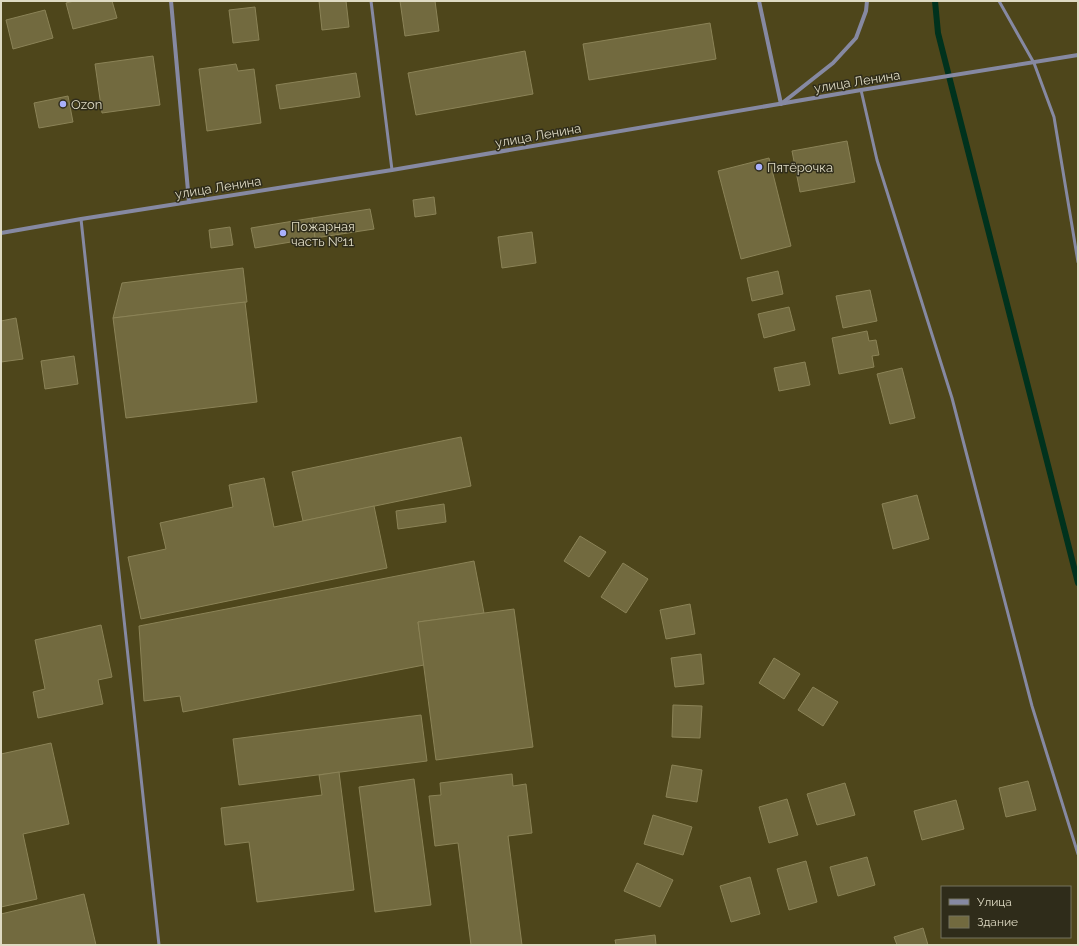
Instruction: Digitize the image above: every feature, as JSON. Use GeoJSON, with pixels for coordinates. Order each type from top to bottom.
{"type":"FeatureCollection","features":[{"type":"Feature","properties":{"kind":"street"},"geometry":{"type":"LineString","coordinates":[[171,1],[189,202]]}},
{"type":"Feature","properties":{"kind":"street"},"geometry":{"type":"LineString","coordinates":[[759,1],[781,104],[833,63],[856,38],[866,11],[867,1]]}},
{"type":"Feature","properties":{"kind":"street","name":"улица Ленина"},"geometry":{"type":"LineString","coordinates":[[1,233],[392,170],[861,90],[1078,55]]}},
{"type":"Feature","properties":{"kind":"lane"},"geometry":{"type":"LineString","coordinates":[[371,1],[392,170]]}},
{"type":"Feature","properties":{"kind":"lane"},"geometry":{"type":"LineString","coordinates":[[999,1],[1034,63],[1054,117],[1078,262]]}},
{"type":"Feature","properties":{"kind":"lane"},"geometry":{"type":"LineString","coordinates":[[861,90],[877,160],[952,398],[1032,706],[1078,854]]}},
{"type":"Feature","properties":{"kind":"lane"},"geometry":{"type":"LineString","coordinates":[[81,219],[159,945]]}},
{"type":"Feature","properties":{"kind":"building"},"geometry":{"type":"Polygon","coordinates":[[[74,1],[112,1],[117,18],[73,29],[66,3],[74,1]]]}},
{"type":"Feature","properties":{"kind":"building"},"geometry":{"type":"Polygon","coordinates":[[[319,1],[346,1],[349,27],[322,30],[319,1]]]}},
{"type":"Feature","properties":{"kind":"building"},"geometry":{"type":"Polygon","coordinates":[[[400,1],[435,1],[439,31],[405,36],[400,1]]]}},
{"type":"Feature","properties":{"kind":"building"},"geometry":{"type":"Polygon","coordinates":[[[255,7],[259,40],[233,43],[229,10],[255,7]]]}},
{"type":"Feature","properties":{"kind":"building"},"geometry":{"type":"Polygon","coordinates":[[[45,10],[53,38],[13,49],[6,20],[45,10]]]}},
{"type":"Feature","properties":{"kind":"building"},"geometry":{"type":"Polygon","coordinates":[[[710,23],[716,59],[589,80],[583,44],[710,23]]]}},
{"type":"Feature","properties":{"kind":"building"},"geometry":{"type":"Polygon","coordinates":[[[525,51],[533,94],[416,115],[408,73],[525,51]]]}},
{"type":"Feature","properties":{"kind":"building"},"geometry":{"type":"Polygon","coordinates":[[[153,56],[160,105],[102,113],[95,64],[153,56]]]}},
{"type":"Feature","properties":{"kind":"building"},"geometry":{"type":"Polygon","coordinates":[[[236,64],[238,71],[254,69],[261,123],[207,131],[199,69],[236,64]]]}},
{"type":"Feature","properties":{"kind":"building"},"geometry":{"type":"Polygon","coordinates":[[[356,73],[360,97],[280,109],[276,85],[356,73]]]}},
{"type":"Feature","properties":{"kind":"building"},"geometry":{"type":"Polygon","coordinates":[[[68,96],[73,122],[39,128],[34,103],[68,96]]]}},
{"type":"Feature","properties":{"kind":"building"},"geometry":{"type":"Polygon","coordinates":[[[847,141],[855,182],[800,192],[792,151],[847,141]]]}},
{"type":"Feature","properties":{"kind":"building"},"geometry":{"type":"Polygon","coordinates":[[[769,158],[791,246],[741,259],[718,171],[769,158]]]}},
{"type":"Feature","properties":{"kind":"building"},"geometry":{"type":"Polygon","coordinates":[[[434,197],[436,214],[415,217],[413,200],[434,197]]]}},
{"type":"Feature","properties":{"kind":"building"},"geometry":{"type":"Polygon","coordinates":[[[370,209],[374,229],[315,238],[312,218],[370,209]]]}},
{"type":"Feature","properties":{"kind":"building","name":"Пожарная часть №11"},"geometry":{"type":"Polygon","coordinates":[[[312,218],[315,238],[255,248],[251,228],[312,218]]]}},
{"type":"Feature","properties":{"kind":"building"},"geometry":{"type":"Polygon","coordinates":[[[230,227],[233,245],[211,248],[209,230],[230,227]]]}},
{"type":"Feature","properties":{"kind":"building"},"geometry":{"type":"Polygon","coordinates":[[[532,232],[536,263],[502,268],[498,237],[532,232]]]}},
{"type":"Feature","properties":{"kind":"building"},"geometry":{"type":"Polygon","coordinates":[[[243,268],[247,302],[113,318],[122,283],[243,268]]]}},
{"type":"Feature","properties":{"kind":"building"},"geometry":{"type":"Polygon","coordinates":[[[778,271],[783,294],[752,301],[747,278],[778,271]]]}},
{"type":"Feature","properties":{"kind":"building"},"geometry":{"type":"Polygon","coordinates":[[[870,290],[877,321],[843,328],[836,296],[870,290]]]}},
{"type":"Feature","properties":{"kind":"building"},"geometry":{"type":"Polygon","coordinates":[[[245,302],[257,402],[126,418],[113,318],[245,302]]]}},
{"type":"Feature","properties":{"kind":"building"},"geometry":{"type":"Polygon","coordinates":[[[789,307],[795,330],[764,338],[758,314],[789,307]]]}},
{"type":"Feature","properties":{"kind":"building"},"geometry":{"type":"Polygon","coordinates":[[[16,318],[23,359],[1,362],[1,321],[16,318]]]}},
{"type":"Feature","properties":{"kind":"building"},"geometry":{"type":"Polygon","coordinates":[[[867,331],[869,341],[876,340],[879,355],[872,356],[874,367],[839,374],[832,338],[867,331]]]}},
{"type":"Feature","properties":{"kind":"building"},"geometry":{"type":"Polygon","coordinates":[[[74,356],[78,384],[45,389],[41,361],[74,356]]]}},
{"type":"Feature","properties":{"kind":"building"},"geometry":{"type":"Polygon","coordinates":[[[805,362],[810,385],[779,391],[774,368],[805,362]]]}},
{"type":"Feature","properties":{"kind":"building"},"geometry":{"type":"Polygon","coordinates":[[[902,368],[915,418],[890,424],[877,374],[902,368]]]}},
{"type":"Feature","properties":{"kind":"building"},"geometry":{"type":"Polygon","coordinates":[[[461,437],[471,486],[303,521],[292,472],[461,437]]]}},
{"type":"Feature","properties":{"kind":"building"},"geometry":{"type":"Polygon","coordinates":[[[264,478],[274,527],[374,506],[387,568],[141,619],[128,557],[166,549],[160,523],[233,507],[229,485],[264,478]]]}},
{"type":"Feature","properties":{"kind":"building"},"geometry":{"type":"Polygon","coordinates":[[[917,495],[929,539],[893,549],[882,504],[917,495]]]}},
{"type":"Feature","properties":{"kind":"building"},"geometry":{"type":"Polygon","coordinates":[[[444,504],[446,522],[398,529],[396,511],[444,504]]]}},
{"type":"Feature","properties":{"kind":"building"},"geometry":{"type":"Polygon","coordinates":[[[580,536],[606,552],[589,577],[564,561],[580,536]]]}},
{"type":"Feature","properties":{"kind":"building"},"geometry":{"type":"Polygon","coordinates":[[[474,561],[484,613],[418,622],[424,665],[183,712],[180,696],[144,701],[139,626],[474,561]]]}},
{"type":"Feature","properties":{"kind":"building"},"geometry":{"type":"Polygon","coordinates":[[[623,563],[648,579],[626,613],[601,597],[623,563]]]}},
{"type":"Feature","properties":{"kind":"building"},"geometry":{"type":"Polygon","coordinates":[[[690,604],[695,634],[666,639],[660,610],[690,604]]]}},
{"type":"Feature","properties":{"kind":"building"},"geometry":{"type":"Polygon","coordinates":[[[514,609],[533,747],[436,760],[418,622],[514,609]]]}},
{"type":"Feature","properties":{"kind":"building"},"geometry":{"type":"Polygon","coordinates":[[[101,625],[112,677],[98,680],[103,704],[38,718],[33,692],[45,689],[35,640],[101,625]]]}},
{"type":"Feature","properties":{"kind":"building"},"geometry":{"type":"Polygon","coordinates":[[[701,654],[704,684],[675,687],[671,658],[701,654]]]}},
{"type":"Feature","properties":{"kind":"building"},"geometry":{"type":"Polygon","coordinates":[[[774,658],[800,674],[784,699],[759,683],[774,658]]]}},
{"type":"Feature","properties":{"kind":"building"},"geometry":{"type":"Polygon","coordinates":[[[813,687],[838,702],[823,726],[798,710],[813,687]]]}},
{"type":"Feature","properties":{"kind":"building"},"geometry":{"type":"Polygon","coordinates":[[[673,705],[702,706],[700,738],[672,737],[673,705]]]}},
{"type":"Feature","properties":{"kind":"building"},"geometry":{"type":"Polygon","coordinates":[[[421,715],[427,761],[239,785],[233,739],[421,715]]]}},
{"type":"Feature","properties":{"kind":"building"},"geometry":{"type":"Polygon","coordinates":[[[51,743],[69,824],[23,834],[37,899],[1,907],[1,754],[51,743]]]}},
{"type":"Feature","properties":{"kind":"building"},"geometry":{"type":"Polygon","coordinates":[[[672,765],[702,770],[697,802],[666,797],[672,765]]]}},
{"type":"Feature","properties":{"kind":"building"},"geometry":{"type":"Polygon","coordinates":[[[339,772],[354,890],[257,902],[249,842],[225,845],[221,808],[322,795],[319,775],[339,772]]]}},
{"type":"Feature","properties":{"kind":"building"},"geometry":{"type":"Polygon","coordinates":[[[512,774],[513,786],[526,784],[532,833],[508,836],[522,945],[471,945],[458,843],[435,846],[429,796],[441,795],[440,783],[512,774]]]}},
{"type":"Feature","properties":{"kind":"building"},"geometry":{"type":"Polygon","coordinates":[[[414,779],[431,905],[375,912],[359,787],[414,779]]]}},
{"type":"Feature","properties":{"kind":"building"},"geometry":{"type":"Polygon","coordinates":[[[1028,781],[1036,810],[1006,817],[999,788],[1028,781]]]}},
{"type":"Feature","properties":{"kind":"building"},"geometry":{"type":"Polygon","coordinates":[[[845,783],[855,815],[817,825],[807,794],[845,783]]]}},
{"type":"Feature","properties":{"kind":"building"},"geometry":{"type":"Polygon","coordinates":[[[787,799],[798,835],[769,843],[759,807],[787,799]]]}},
{"type":"Feature","properties":{"kind":"building"},"geometry":{"type":"Polygon","coordinates":[[[956,800],[964,829],[922,840],[914,811],[956,800]]]}},
{"type":"Feature","properties":{"kind":"building"},"geometry":{"type":"Polygon","coordinates":[[[653,815],[692,827],[683,855],[644,844],[653,815]]]}},
{"type":"Feature","properties":{"kind":"building"},"geometry":{"type":"Polygon","coordinates":[[[867,857],[875,885],[838,896],[830,867],[867,857]]]}},
{"type":"Feature","properties":{"kind":"building"},"geometry":{"type":"Polygon","coordinates":[[[806,861],[817,902],[789,910],[777,869],[806,861]]]}},
{"type":"Feature","properties":{"kind":"building"},"geometry":{"type":"Polygon","coordinates":[[[637,863],[673,880],[660,907],[624,891],[637,863]]]}},
{"type":"Feature","properties":{"kind":"building"},"geometry":{"type":"Polygon","coordinates":[[[750,877],[760,914],[731,922],[720,886],[750,877]]]}},
{"type":"Feature","properties":{"kind":"building"},"geometry":{"type":"Polygon","coordinates":[[[84,894],[96,945],[1,945],[1,914],[84,894]]]}},
{"type":"Feature","properties":{"kind":"building"},"geometry":{"type":"Polygon","coordinates":[[[923,928],[928,945],[897,945],[894,937],[923,928]]]}},
{"type":"Feature","properties":{"kind":"building"},"geometry":{"type":"Polygon","coordinates":[[[655,935],[656,945],[616,945],[615,940],[655,935]]]}},
{"type":"Feature","properties":{"kind":"waterway"},"geometry":{"type":"LineString","coordinates":[[935,1],[938,33],[1078,583]]}},
{"type":"Feature","properties":{"kind":"place","name":"Ozon"},"geometry":{"type":"Point","coordinates":[63,104]}},
{"type":"Feature","properties":{"kind":"place","name":"Пятёрочка"},"geometry":{"type":"Point","coordinates":[759,167]}},
{"type":"Feature","properties":{"kind":"place","name":"Пожарная часть №11"},"geometry":{"type":"Point","coordinates":[283,233]}}]}
